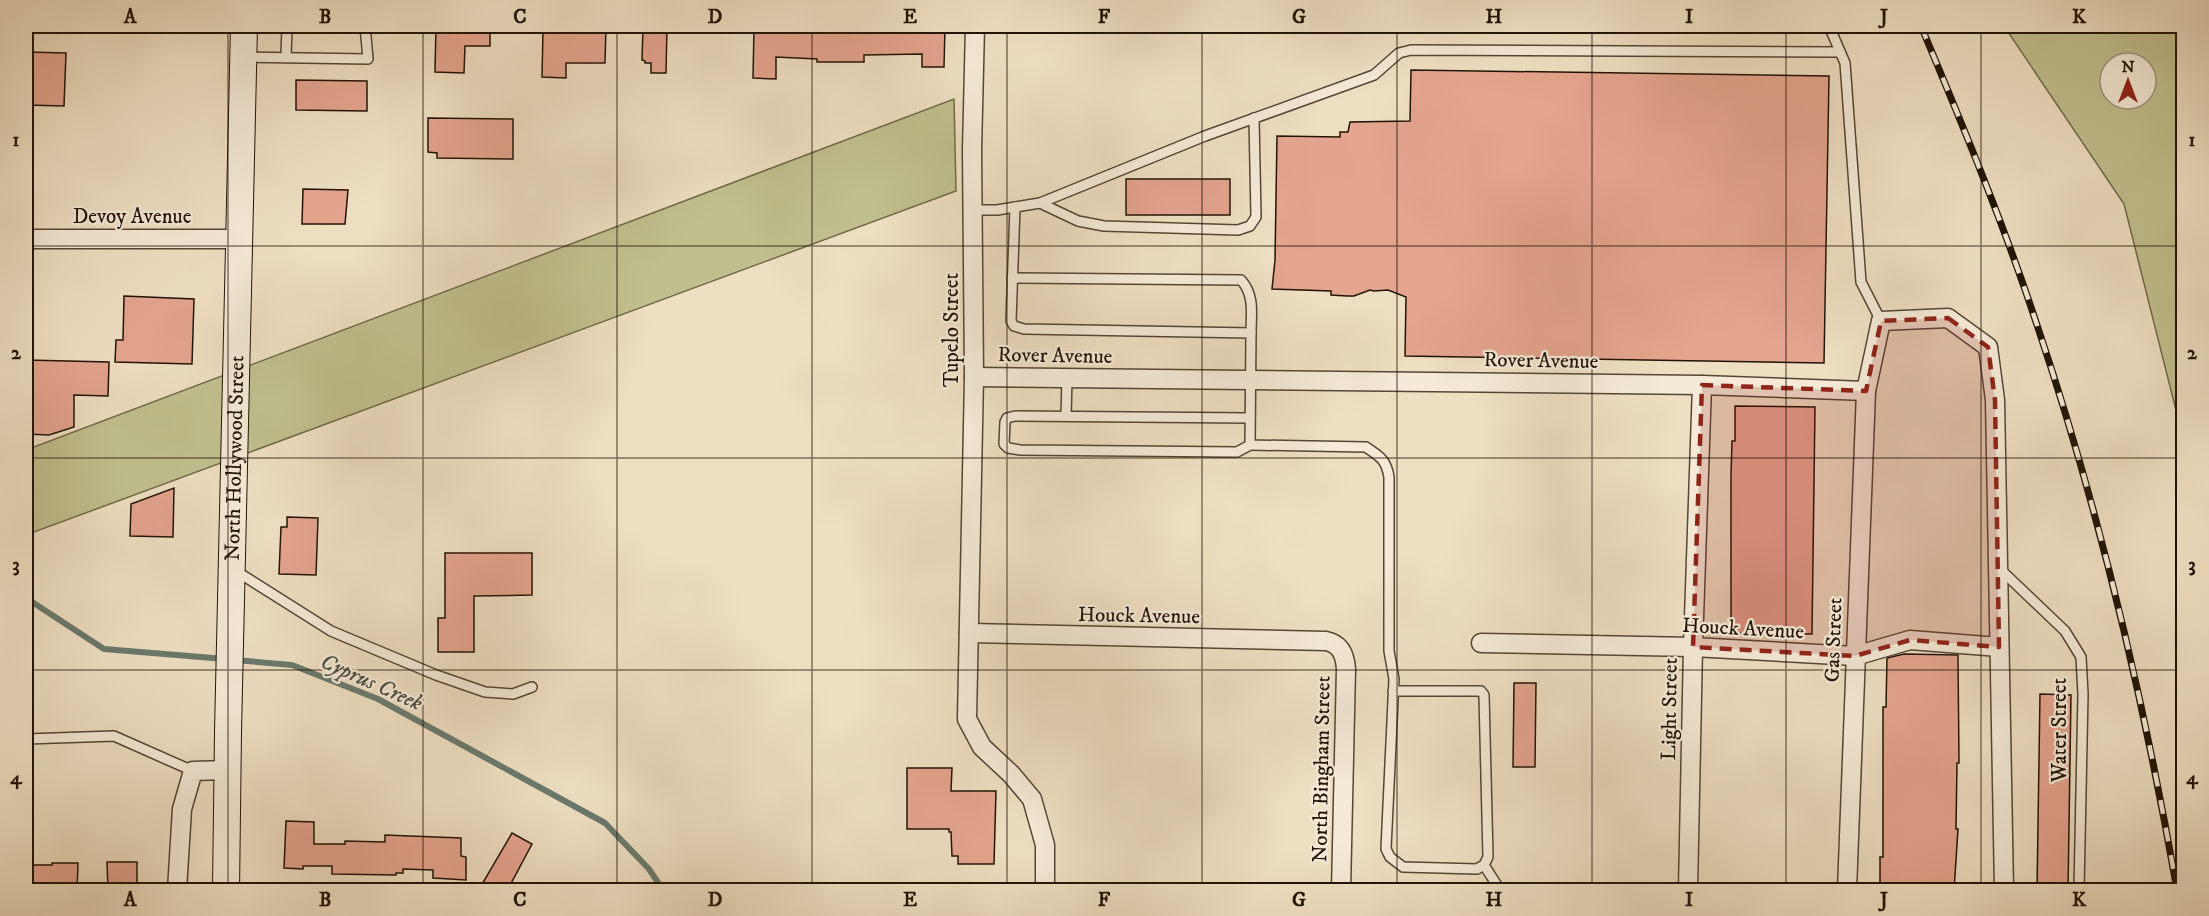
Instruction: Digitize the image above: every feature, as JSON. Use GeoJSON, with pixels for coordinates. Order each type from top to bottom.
{"type":"FeatureCollection","features":[{"type":"Feature","properties":{"kind":"main road","name":"North Hollywood Street"},"geometry":{"type":"LineString","coordinates":[[226,891],[244,26]]}},
{"type":"Feature","properties":{"kind":"street","name":"Tupelo Street"},"geometry":{"type":"LineString","coordinates":[[975,26],[972,210],[974,377],[967,719],[982,747],[1011,774],[1032,799],[1045,845],[1045,891]]}},
{"type":"Feature","properties":{"kind":"street","name":"Devoy Avenue"},"geometry":{"type":"LineString","coordinates":[[26,239],[238,239]]}},
{"type":"Feature","properties":{"kind":"street"},"geometry":{"type":"LineString","coordinates":[[1866,391],[1881,321],[1948,318],[1988,347],[1995,400],[2004,891]]}},
{"type":"Feature","properties":{"kind":"street","name":"Rover Avenue"},"geometry":{"type":"LineString","coordinates":[[974,377],[1702,385],[1866,391]]}},
{"type":"Feature","properties":{"kind":"street","name":"Light Street"},"geometry":{"type":"LineString","coordinates":[[1688,891],[1702,385]]}},
{"type":"Feature","properties":{"kind":"street","name":"Gas Street"},"geometry":{"type":"LineString","coordinates":[[1848,891],[1866,391]]}},
{"type":"Feature","properties":{"kind":"street","name":"Houck Avenue"},"geometry":{"type":"LineString","coordinates":[[969,633],[1308,641]]}},
{"type":"Feature","properties":{"kind":"street","name":"Houck Avenue"},"geometry":{"type":"LineString","coordinates":[[1481,643],[1693,647],[1855,656],[1910,640],[1999,647]]}},
{"type":"Feature","properties":{"kind":"street","name":"North Bingham Street"},"geometry":{"type":"LineString","coordinates":[[1308,641],[1333,643],[1343,652],[1346,661],[1341,891]]}},
{"type":"Feature","properties":{"kind":"street"},"geometry":{"type":"LineString","coordinates":[[177,891],[182,809],[193,771],[228,770]]}},
{"type":"Feature","properties":{"kind":"lane"},"geometry":{"type":"LineString","coordinates":[[286,57],[287,26]]}},
{"type":"Feature","properties":{"kind":"lane"},"geometry":{"type":"LineString","coordinates":[[243,57],[368,59],[365,26]]}},
{"type":"Feature","properties":{"kind":"lane"},"geometry":{"type":"LineString","coordinates":[[1829,26],[1845,63],[1861,282],[1881,321]]}},
{"type":"Feature","properties":{"kind":"lane"},"geometry":{"type":"LineString","coordinates":[[972,210],[996,210],[1040,203],[1205,136],[1374,75],[1399,53],[1411,50],[1840,52]]}},
{"type":"Feature","properties":{"kind":"lane"},"geometry":{"type":"LineString","coordinates":[[1040,203],[1078,221],[1104,226],[1238,230],[1250,226],[1256,217],[1254,118]]}},
{"type":"Feature","properties":{"kind":"lane"},"geometry":{"type":"LineString","coordinates":[[1015,207],[1011,321],[1014,326],[1024,329],[1251,333]]}},
{"type":"Feature","properties":{"kind":"lane"},"geometry":{"type":"LineString","coordinates":[[1012,278],[1241,280],[1248,287],[1251,300],[1250,445]]}},
{"type":"Feature","properties":{"kind":"lane"},"geometry":{"type":"LineString","coordinates":[[1066,378],[1066,416]]}},
{"type":"Feature","properties":{"kind":"lane"},"geometry":{"type":"LineString","coordinates":[[1250,418],[1015,416],[1007,418],[1005,422],[1004,444],[1008,448],[1020,450],[1226,452],[1238,452],[1250,445],[1366,447],[1381,458],[1387,465],[1389,477],[1389,651],[1394,679],[1393,690],[1386,849],[1390,857],[1403,867],[1477,869],[1484,865],[1488,856],[1484,695],[1481,692],[1393,690]]}},
{"type":"Feature","properties":{"kind":"lane","name":"Water Street"},"geometry":{"type":"LineString","coordinates":[[1998,567],[2065,631],[2081,657],[2084,694],[2079,891]]}},
{"type":"Feature","properties":{"kind":"lane"},"geometry":{"type":"LineString","coordinates":[[232,568],[331,631],[436,675],[485,692],[513,694],[532,687]]}},
{"type":"Feature","properties":{"kind":"lane"},"geometry":{"type":"LineString","coordinates":[[26,739],[114,736],[193,771]]}},
{"type":"Feature","properties":{"kind":"lane"},"geometry":{"type":"LineString","coordinates":[[1484,865],[1500,891]]}},
{"type":"Feature","properties":{"kind":"highlighted area"},"geometry":{"type":"Polygon","coordinates":[[[1948,318],[1988,347],[1995,400],[1999,647],[1910,640],[1855,656],[1693,647],[1702,385],[1866,391],[1881,321],[1948,318]]]}},
{"type":"Feature","properties":{"kind":"green space"},"geometry":{"type":"Polygon","coordinates":[[[2004,26],[2183,26],[2183,438],[2124,204],[2004,26]]]}},
{"type":"Feature","properties":{"kind":"green space"},"geometry":{"type":"Polygon","coordinates":[[[954,99],[956,191],[26,535],[26,450],[954,99]]]}},
{"type":"Feature","properties":{"kind":"building"},"geometry":{"type":"Polygon","coordinates":[[[436,26],[490,26],[490,46],[465,46],[464,73],[435,72],[436,26]]]}},
{"type":"Feature","properties":{"kind":"building"},"geometry":{"type":"Polygon","coordinates":[[[581,26],[606,26],[605,63],[566,63],[566,78],[542,77],[543,30],[581,31],[581,26]]]}},
{"type":"Feature","properties":{"kind":"building"},"geometry":{"type":"Polygon","coordinates":[[[643,26],[667,26],[666,73],[651,73],[651,63],[645,63],[642,60],[643,26]]]}},
{"type":"Feature","properties":{"kind":"building"},"geometry":{"type":"Polygon","coordinates":[[[784,26],[945,26],[944,67],[922,67],[922,54],[864,55],[864,62],[817,62],[817,59],[776,57],[776,79],[753,78],[754,28],[784,28],[784,26]]]}},
{"type":"Feature","properties":{"kind":"building"},"geometry":{"type":"Polygon","coordinates":[[[26,52],[66,53],[64,106],[26,105],[26,52]]]}},
{"type":"Feature","properties":{"kind":"building"},"geometry":{"type":"Polygon","coordinates":[[[1411,70],[1829,76],[1824,363],[1405,356],[1406,297],[1388,290],[1370,290],[1347,296],[1331,295],[1331,291],[1272,289],[1275,260],[1277,136],[1340,137],[1340,132],[1348,132],[1350,122],[1410,121],[1411,70]]]}},
{"type":"Feature","properties":{"kind":"building"},"geometry":{"type":"Polygon","coordinates":[[[296,80],[367,81],[367,111],[296,110],[296,80]]]}},
{"type":"Feature","properties":{"kind":"building"},"geometry":{"type":"Polygon","coordinates":[[[428,118],[513,119],[513,159],[437,158],[437,153],[428,152],[428,118]]]}},
{"type":"Feature","properties":{"kind":"building"},"geometry":{"type":"Polygon","coordinates":[[[1126,179],[1230,179],[1230,215],[1126,215],[1126,179]]]}},
{"type":"Feature","properties":{"kind":"building"},"geometry":{"type":"Polygon","coordinates":[[[303,189],[348,190],[345,224],[302,224],[303,189]]]}},
{"type":"Feature","properties":{"kind":"building"},"geometry":{"type":"Polygon","coordinates":[[[124,296],[194,299],[192,364],[115,362],[116,340],[123,340],[124,296]]]}},
{"type":"Feature","properties":{"kind":"building"},"geometry":{"type":"Polygon","coordinates":[[[26,360],[109,362],[108,396],[74,395],[74,427],[49,435],[26,434],[26,360]]]}},
{"type":"Feature","properties":{"kind":"building"},"geometry":{"type":"Polygon","coordinates":[[[1735,406],[1815,407],[1812,634],[1731,633],[1731,475],[1732,441],[1735,441],[1735,406]]]}},
{"type":"Feature","properties":{"kind":"building"},"geometry":{"type":"Polygon","coordinates":[[[174,488],[173,537],[130,536],[131,504],[174,488]]]}},
{"type":"Feature","properties":{"kind":"building"},"geometry":{"type":"Polygon","coordinates":[[[287,517],[318,518],[316,575],[279,574],[281,527],[287,527],[287,517]]]}},
{"type":"Feature","properties":{"kind":"building"},"geometry":{"type":"Polygon","coordinates":[[[445,553],[532,553],[532,595],[474,596],[474,652],[438,652],[438,618],[445,618],[445,553]]]}},
{"type":"Feature","properties":{"kind":"building"},"geometry":{"type":"Polygon","coordinates":[[[1904,654],[1958,655],[1959,763],[1957,763],[1956,829],[1958,829],[1954,891],[1880,891],[1880,857],[1883,857],[1883,707],[1886,707],[1887,658],[1904,654]]]}},
{"type":"Feature","properties":{"kind":"building"},"geometry":{"type":"Polygon","coordinates":[[[1514,683],[1536,683],[1535,767],[1513,767],[1514,683]]]}},
{"type":"Feature","properties":{"kind":"building"},"geometry":{"type":"Polygon","coordinates":[[[2040,694],[2071,695],[2068,891],[2037,891],[2040,694]]]}},
{"type":"Feature","properties":{"kind":"building"},"geometry":{"type":"Polygon","coordinates":[[[907,768],[952,768],[951,791],[996,791],[994,864],[958,864],[958,856],[952,856],[949,829],[907,829],[907,768]]]}},
{"type":"Feature","properties":{"kind":"building"},"geometry":{"type":"Polygon","coordinates":[[[286,821],[314,822],[314,844],[345,844],[345,841],[385,842],[385,835],[461,838],[461,856],[466,857],[466,880],[433,878],[433,870],[403,869],[403,873],[396,873],[396,875],[332,874],[332,866],[284,868],[286,821]]]}},
{"type":"Feature","properties":{"kind":"building"},"geometry":{"type":"Polygon","coordinates":[[[512,833],[532,844],[507,891],[478,891],[512,833]]]}},
{"type":"Feature","properties":{"kind":"building"},"geometry":{"type":"Polygon","coordinates":[[[107,862],[137,862],[137,891],[108,891],[107,862]]]}},
{"type":"Feature","properties":{"kind":"building"},"geometry":{"type":"Polygon","coordinates":[[[52,863],[78,863],[77,891],[26,891],[26,865],[52,865],[52,863]]]}},
{"type":"Feature","properties":{"kind":"waterway","name":"Cyprus Creek"},"geometry":{"type":"LineString","coordinates":[[26,598],[104,649],[225,659]]}},
{"type":"Feature","properties":{"kind":"waterway","name":"Cyprus Creek"},"geometry":{"type":"LineString","coordinates":[[235,660],[292,665],[378,699],[605,823],[649,869],[663,890]]}},
{"type":"Feature","properties":{"kind":"railway"},"geometry":{"type":"LineString","coordinates":[[1921,26],[1998,215],[2039,331],[2082,469],[2135,678],[2177,890]]}}]}
